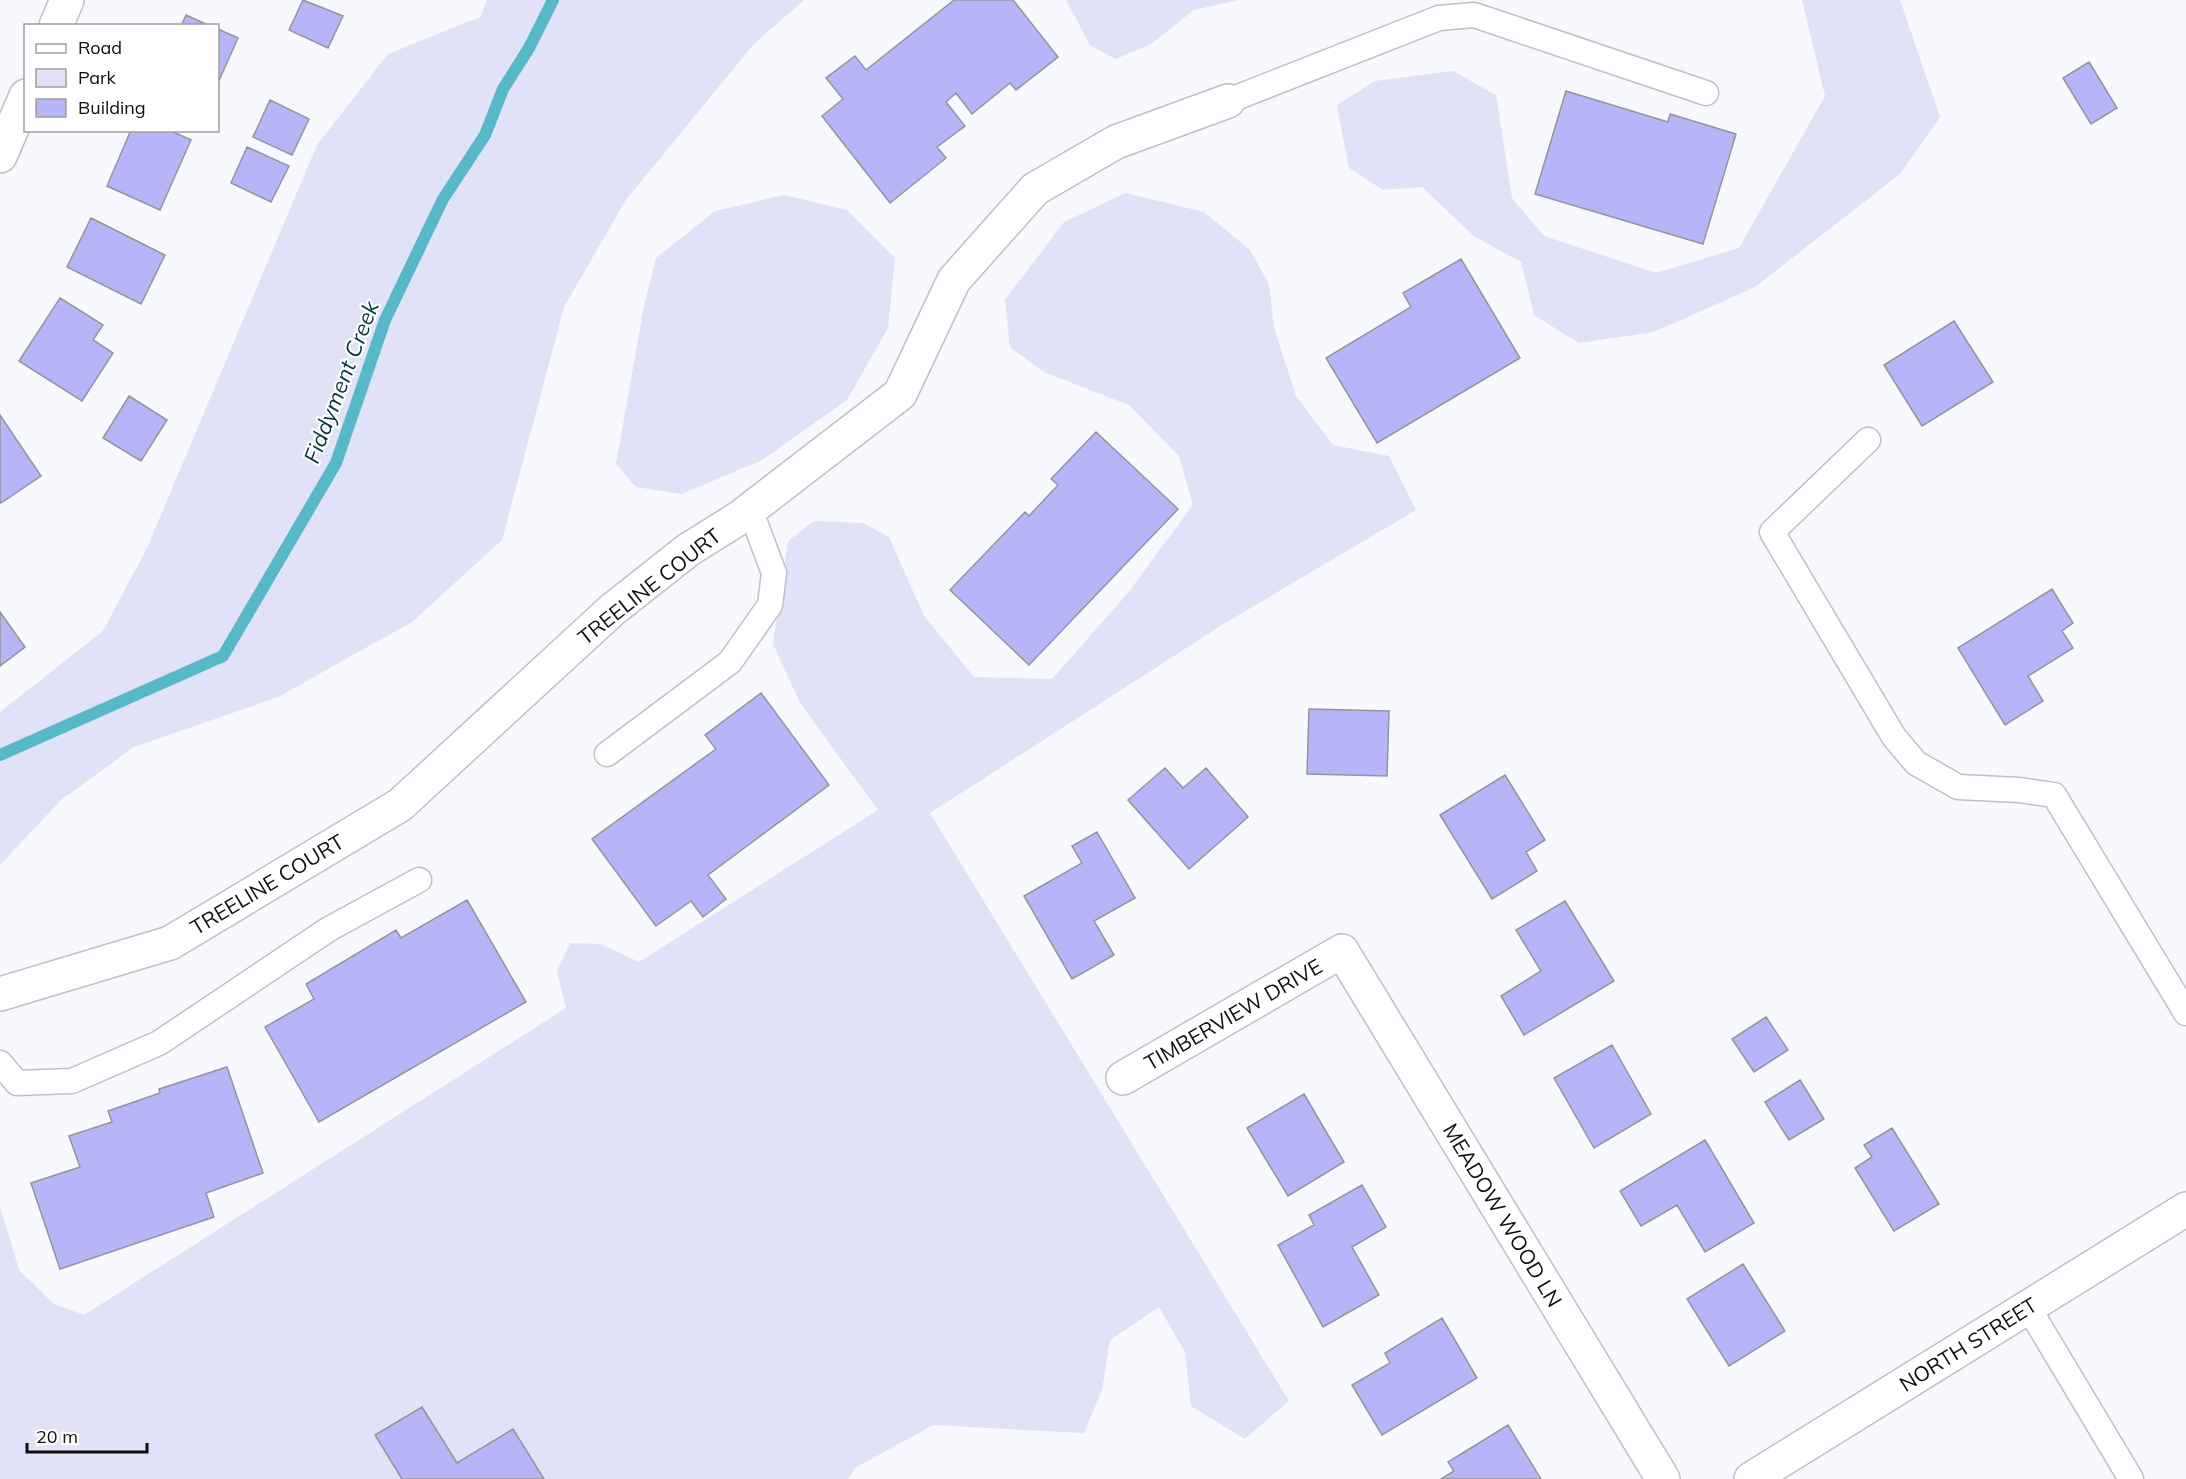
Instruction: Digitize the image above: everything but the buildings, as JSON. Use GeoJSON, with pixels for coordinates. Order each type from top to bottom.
{"type":"FeatureCollection","features":[{"type":"Feature","properties":{"kind":"street"},"geometry":{"type":"LineString","coordinates":[[57,24],[67,0]]}},
{"type":"Feature","properties":{"kind":"street"},"geometry":{"type":"LineString","coordinates":[[0,156],[24,101]]}},
{"type":"Feature","properties":{"kind":"street","name":"TREELINE COURT"},"geometry":{"type":"LineString","coordinates":[[0,994],[170,943],[400,805],[612,610],[688,550],[750,509],[900,394],[954,280],[1035,189],[1116,142],[1228,101]]}},
{"type":"Feature","properties":{"kind":"street","name":"TIMBERVIEW DRIVE"},"geometry":{"type":"LineString","coordinates":[[1123,1078],[1342,951]]}},
{"type":"Feature","properties":{"kind":"street","name":"MEADOW WOOD LN"},"geometry":{"type":"LineString","coordinates":[[1342,951],[1663,1479]]}},
{"type":"Feature","properties":{"kind":"street","name":"NORTH STREET"},"geometry":{"type":"LineString","coordinates":[[1751,1479],[2186,1209]]}},
{"type":"Feature","properties":{"kind":"lane"},"geometry":{"type":"LineString","coordinates":[[1228,101],[1439,18],[1474,15],[1706,93]]}},
{"type":"Feature","properties":{"kind":"lane"},"geometry":{"type":"LineString","coordinates":[[1868,440],[1772,532],[1894,737],[1916,763],[1958,787],[2019,790],[2054,795],[2186,1013]]}},
{"type":"Feature","properties":{"kind":"lane"},"geometry":{"type":"LineString","coordinates":[[608,754],[730,662],[770,605],[774,573],[750,509]]}},
{"type":"Feature","properties":{"kind":"lane"},"geometry":{"type":"LineString","coordinates":[[0,1063],[18,1083],[72,1081],[148,1048],[159,1043],[329,929],[419,880]]}},
{"type":"Feature","properties":{"kind":"lane"},"geometry":{"type":"LineString","coordinates":[[2028,1307],[2131,1479]]}},
{"type":"Feature","properties":{"kind":"green space"},"geometry":{"type":"Polygon","coordinates":[[[487,0],[804,0],[753,45],[625,201],[564,307],[502,540],[412,622],[278,697],[134,747],[61,800],[0,865],[0,712],[103,631],[147,548],[317,145],[388,54],[480,17],[487,0]]]}},
{"type":"Feature","properties":{"kind":"green space"},"geometry":{"type":"Polygon","coordinates":[[[1066,0],[1238,0],[1194,10],[1151,44],[1116,59],[1090,45],[1066,0]]]}},
{"type":"Feature","properties":{"kind":"green space"},"geometry":{"type":"Polygon","coordinates":[[[1802,0],[1900,0],[1940,117],[1900,174],[1755,287],[1654,332],[1579,343],[1534,315],[1521,262],[1474,236],[1422,187],[1383,190],[1349,168],[1337,105],[1375,81],[1453,71],[1496,95],[1512,198],[1544,236],[1656,273],[1739,248],[1825,96],[1802,0]]]}},
{"type":"Feature","properties":{"kind":"green space"},"geometry":{"type":"Polygon","coordinates":[[[1126,193],[1204,212],[1250,250],[1269,284],[1274,328],[1296,396],[1333,445],[1389,456],[1416,510],[1222,625],[930,813],[1289,1401],[1245,1439],[1191,1406],[1185,1352],[1159,1307],[1110,1340],[1102,1390],[1084,1433],[933,1425],[855,1468],[848,1479],[0,1479],[0,1206],[19,1270],[54,1304],[84,1315],[566,1008],[557,971],[570,943],[600,944],[639,962],[878,810],[800,703],[773,644],[788,541],[814,521],[863,523],[889,537],[924,616],[974,677],[1052,679],[1127,594],[1193,505],[1179,456],[1129,405],[1044,372],[1010,347],[1005,300],[1064,222],[1126,193]]]}},
{"type":"Feature","properties":{"kind":"green space"},"geometry":{"type":"Polygon","coordinates":[[[784,195],[847,210],[895,258],[888,328],[847,400],[762,460],[682,494],[636,487],[616,464],[644,306],[656,258],[715,211],[784,195]]]}},
{"type":"Feature","properties":{"kind":"waterway","name":"Fiddyment Creek"},"geometry":{"type":"LineString","coordinates":[[0,755],[223,656],[336,463],[385,320],[443,199],[485,135],[503,89],[529,48],[553,0]]}}]}
